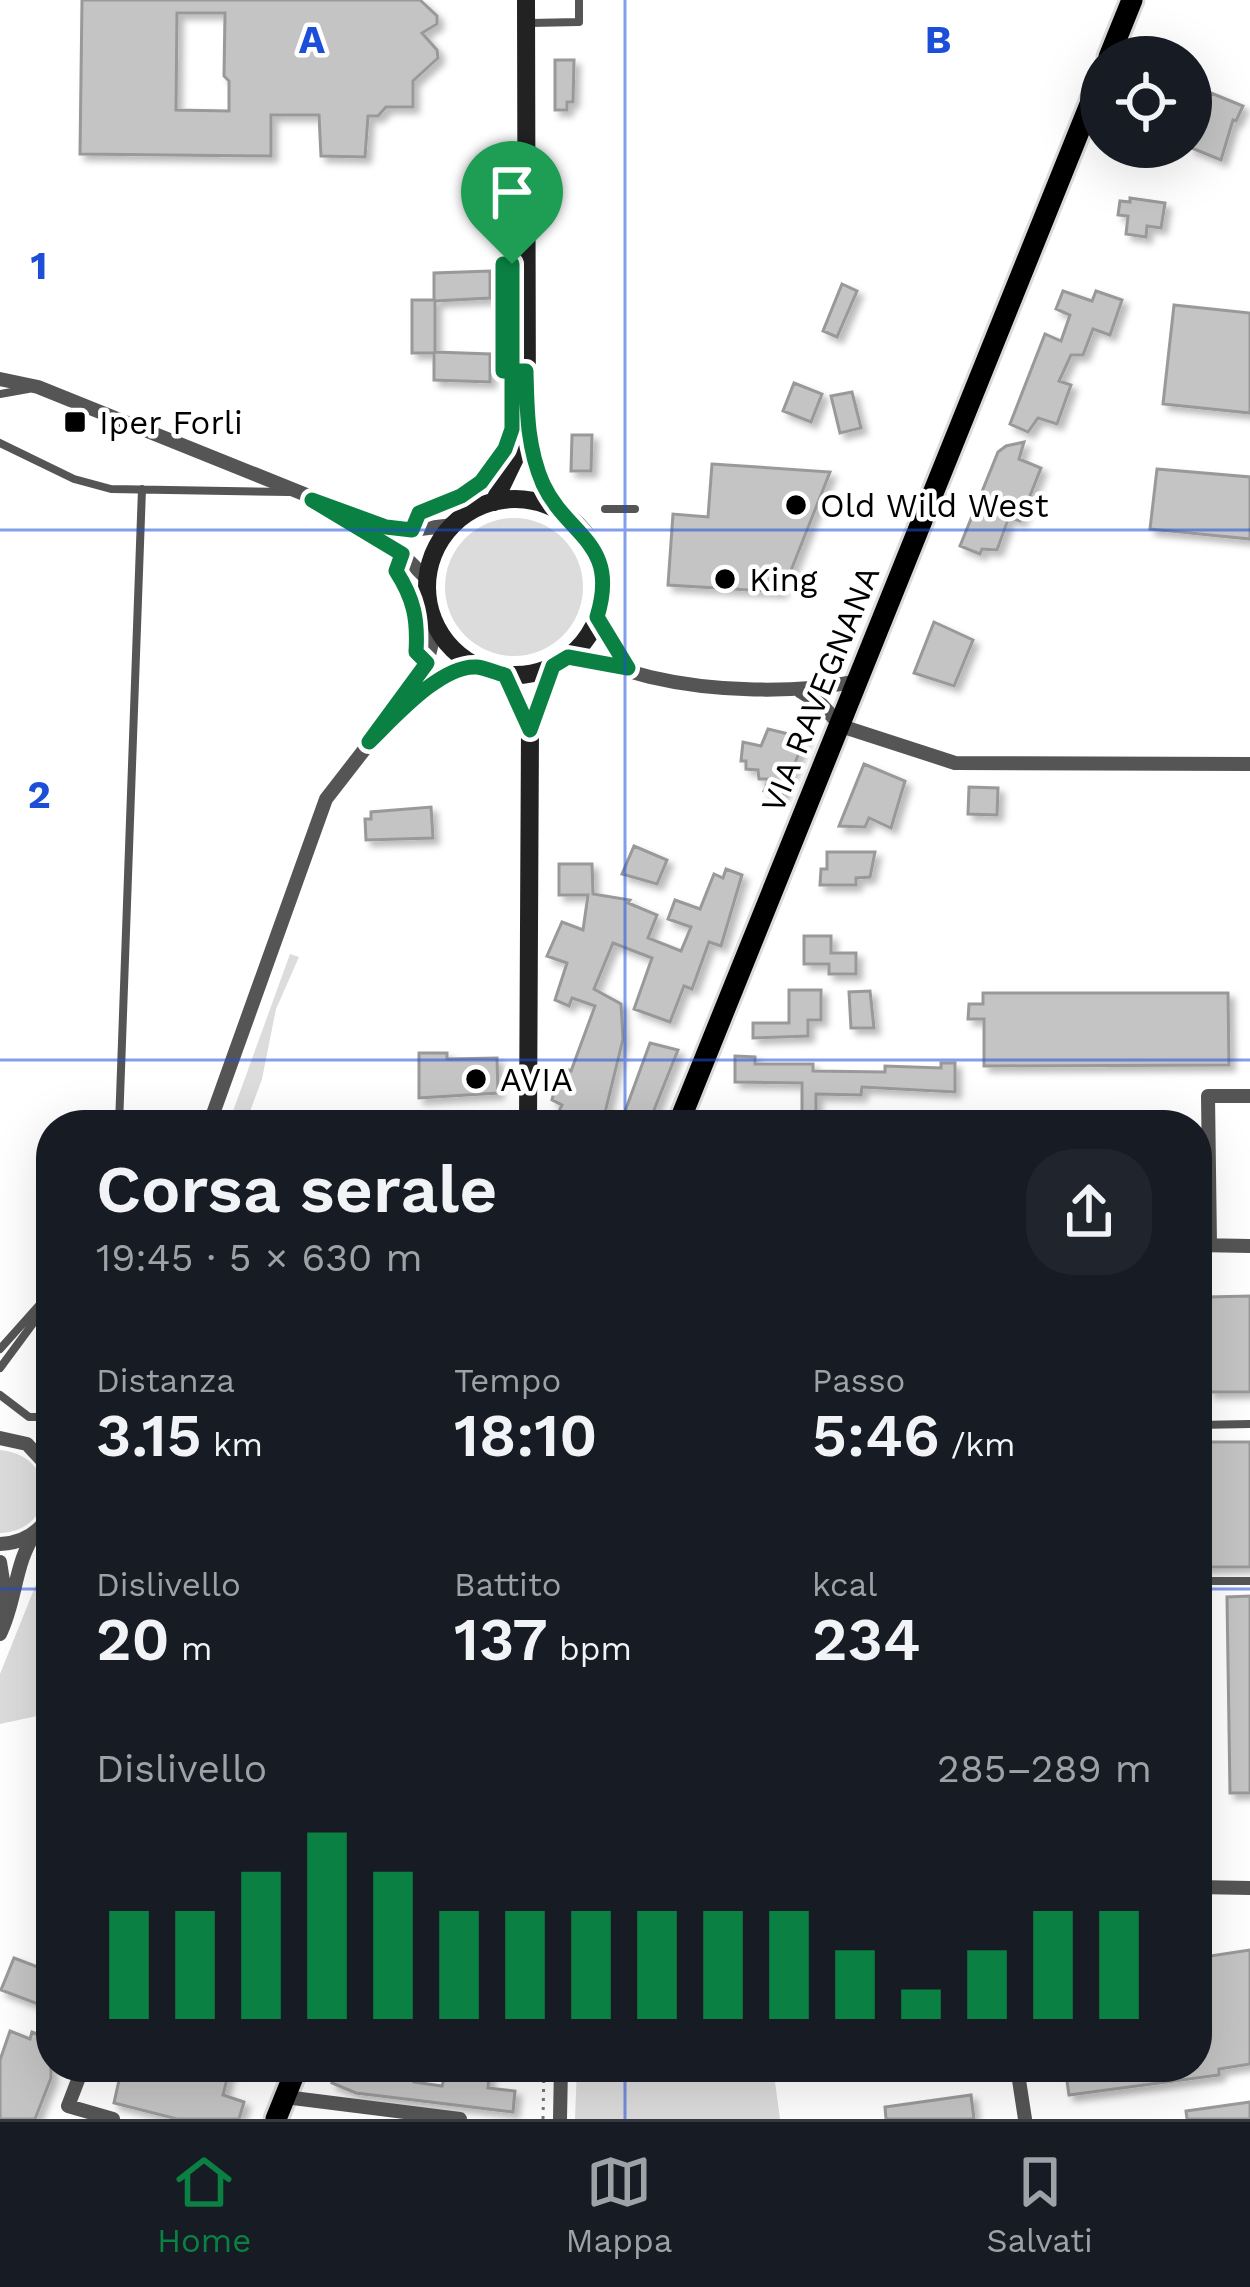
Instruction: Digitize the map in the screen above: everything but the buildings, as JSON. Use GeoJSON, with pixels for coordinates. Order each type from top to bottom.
{"type":"FeatureCollection","features":[{"type":"Feature","properties":{"kind":"main road"},"geometry":{"type":"LineString","coordinates":[[1117,36],[1132,0]]}},
{"type":"Feature","properties":{"kind":"main road","name":"VIA RAVEGNANA"},"geometry":{"type":"LineString","coordinates":[[684,1110],[1080,129]]}},
{"type":"Feature","properties":{"kind":"street"},"geometry":{"type":"LineString","coordinates":[[526,0],[527,433],[541,478],[599,561],[603,589],[597,617],[582,644],[560,662],[528,674],[505,675],[476,667],[451,648],[429,609],[427,579],[435,550],[453,525],[494,502],[537,502],[565,515]]}},
{"type":"Feature","properties":{"kind":"street"},"geometry":{"type":"LineString","coordinates":[[0,379],[38,387],[386,527],[412,530],[453,525]]}},
{"type":"Feature","properties":{"kind":"street"},"geometry":{"type":"LineString","coordinates":[[494,502],[527,433]]}},
{"type":"Feature","properties":{"kind":"street"},"geometry":{"type":"LineString","coordinates":[[312,500],[402,554],[427,579]]}},
{"type":"Feature","properties":{"kind":"street"},"geometry":{"type":"LineString","coordinates":[[597,617],[628,668]]}},
{"type":"Feature","properties":{"kind":"street"},"geometry":{"type":"LineString","coordinates":[[214,1110],[313,828],[343,773],[427,663],[436,627]]}},
{"type":"Feature","properties":{"kind":"street"},"geometry":{"type":"LineString","coordinates":[[560,662],[628,668],[674,682],[800,691],[859,681]]}},
{"type":"Feature","properties":{"kind":"street"},"geometry":{"type":"LineString","coordinates":[[528,1110],[530,730],[560,662]]}},
{"type":"Feature","properties":{"kind":"street"},"geometry":{"type":"LineString","coordinates":[[369,742],[430,685],[476,667]]}},
{"type":"Feature","properties":{"kind":"street"},"geometry":{"type":"LineString","coordinates":[[505,675],[530,730]]}},
{"type":"Feature","properties":{"kind":"street"},"geometry":{"type":"LineString","coordinates":[[800,691],[822,705],[841,726],[955,763],[1250,764]]}},
{"type":"Feature","properties":{"kind":"street"},"geometry":{"type":"LineString","coordinates":[[1208,1110],[1208,1096],[1250,1096]]}},
{"type":"Feature","properties":{"kind":"street"},"geometry":{"type":"LineString","coordinates":[[1212,1245],[1250,1246]]}},
{"type":"Feature","properties":{"kind":"street"},"geometry":{"type":"LineString","coordinates":[[2,1437],[36,1450]]}},
{"type":"Feature","properties":{"kind":"street"},"geometry":{"type":"LineString","coordinates":[[27,1444],[36,1442]]}},
{"type":"Feature","properties":{"kind":"street"},"geometry":{"type":"LineString","coordinates":[[0,1544],[36,1532]]}},
{"type":"Feature","properties":{"kind":"street"},"geometry":{"type":"LineString","coordinates":[[0,1634],[11,1611],[21,1558],[36,1534]]}},
{"type":"Feature","properties":{"kind":"street"},"geometry":{"type":"LineString","coordinates":[[0,1562],[5,1593],[0,1619]]}},
{"type":"Feature","properties":{"kind":"street"},"geometry":{"type":"LineString","coordinates":[[1212,1887],[1250,1888]]}},
{"type":"Feature","properties":{"kind":"street"},"geometry":{"type":"LineString","coordinates":[[76,2082],[65,2112],[113,2119]]}},
{"type":"Feature","properties":{"kind":"street"},"geometry":{"type":"LineString","coordinates":[[560,2119],[561,2082]]}},
{"type":"Feature","properties":{"kind":"street"},"geometry":{"type":"LineString","coordinates":[[1019,2082],[1025,2119]]}},
{"type":"Feature","properties":{"kind":"street"},"geometry":{"type":"LineString","coordinates":[[280,2108],[460,2119]]}},
{"type":"Feature","properties":{"kind":"lane"},"geometry":{"type":"LineString","coordinates":[[526,23],[579,22],[579,0]]}},
{"type":"Feature","properties":{"kind":"lane"},"geometry":{"type":"LineString","coordinates":[[0,394],[38,387]]}},
{"type":"Feature","properties":{"kind":"lane"},"geometry":{"type":"LineString","coordinates":[[0,443],[74,479],[111,489],[293,492]]}},
{"type":"Feature","properties":{"kind":"lane"},"geometry":{"type":"LineString","coordinates":[[120,1110],[142,489]]}},
{"type":"Feature","properties":{"kind":"lane"},"geometry":{"type":"LineString","coordinates":[[605,509],[634,509]]}},
{"type":"Feature","properties":{"kind":"lane"},"geometry":{"type":"LineString","coordinates":[[0,1349],[36,1311]]}},
{"type":"Feature","properties":{"kind":"lane"},"geometry":{"type":"LineString","coordinates":[[0,1368],[36,1316]]}},
{"type":"Feature","properties":{"kind":"lane"},"geometry":{"type":"LineString","coordinates":[[0,1395],[8,1405],[36,1417]]}},
{"type":"Feature","properties":{"kind":"lane"},"geometry":{"type":"LineString","coordinates":[[1212,1425],[1250,1424]]}},
{"type":"Feature","properties":{"kind":"lane"},"geometry":{"type":"LineString","coordinates":[[1212,1581],[1250,1581]]}},
{"type":"Feature","properties":{"kind":"path"},"geometry":{"type":"LineString","coordinates":[[412,530],[419,513],[461,496],[493,468]]}},
{"type":"Feature","properties":{"kind":"path"},"geometry":{"type":"LineString","coordinates":[[402,554],[396,571],[415,608],[416,652],[427,663]]}},
{"type":"Feature","properties":{"kind":"path"},"geometry":{"type":"LineString","coordinates":[[543,2119],[544,2082]]}},
{"type":"Feature","properties":{"kind":"shaded area"},"geometry":{"type":"Polygon","coordinates":[[[514,518],[541,523],[563,538],[578,560],[583,587],[578,614],[563,636],[541,651],[514,656],[487,651],[465,636],[450,614],[445,587],[450,560],[465,538],[487,523],[514,518]]]}},
{"type":"Feature","properties":{"kind":"shaded area"},"geometry":{"type":"Polygon","coordinates":[[[290,954],[299,957],[276,1009],[251,1110],[233,1110],[290,954]]]}},
{"type":"Feature","properties":{"kind":"shaded area"},"geometry":{"type":"Polygon","coordinates":[[[0,1450],[19,1455],[36,1470],[36,1515],[19,1529],[0,1533],[0,1450]]]}},
{"type":"Feature","properties":{"kind":"shaded area"},"geometry":{"type":"Polygon","coordinates":[[[36,1584],[36,1716],[0,1724],[0,1674],[36,1584]]]}},
{"type":"Feature","properties":{"kind":"shaded area"},"geometry":{"type":"Polygon","coordinates":[[[576,2082],[775,2082],[780,2119],[575,2119],[576,2082]]]}},
{"type":"Feature","properties":{"kind":"place","name":"Iper Forli"},"geometry":{"type":"Point","coordinates":[75,422]}},
{"type":"Feature","properties":{"kind":"place","name":"Old Wild West"},"geometry":{"type":"Point","coordinates":[796,505]}},
{"type":"Feature","properties":{"kind":"place","name":"King"},"geometry":{"type":"Point","coordinates":[725,579]}},
{"type":"Feature","properties":{"kind":"place","name":"AVIA"},"geometry":{"type":"Point","coordinates":[476,1079]}},
{"type":"Feature","properties":{"kind":"route"},"geometry":{"type":"LineString","coordinates":[[512,264],[503,264],[503,371],[512,371],[526,371],[527,433],[541,478],[550,497],[593,547],[603,589],[597,617],[628,668],[568,657],[553,666],[530,730],[505,675],[476,667],[455,672],[430,685],[369,742],[427,663],[416,652],[418,621],[411,595],[396,571],[402,554],[312,500],[386,527],[412,530],[419,513],[461,496],[493,468],[512,429],[512,371],[512,264]]}}]}
